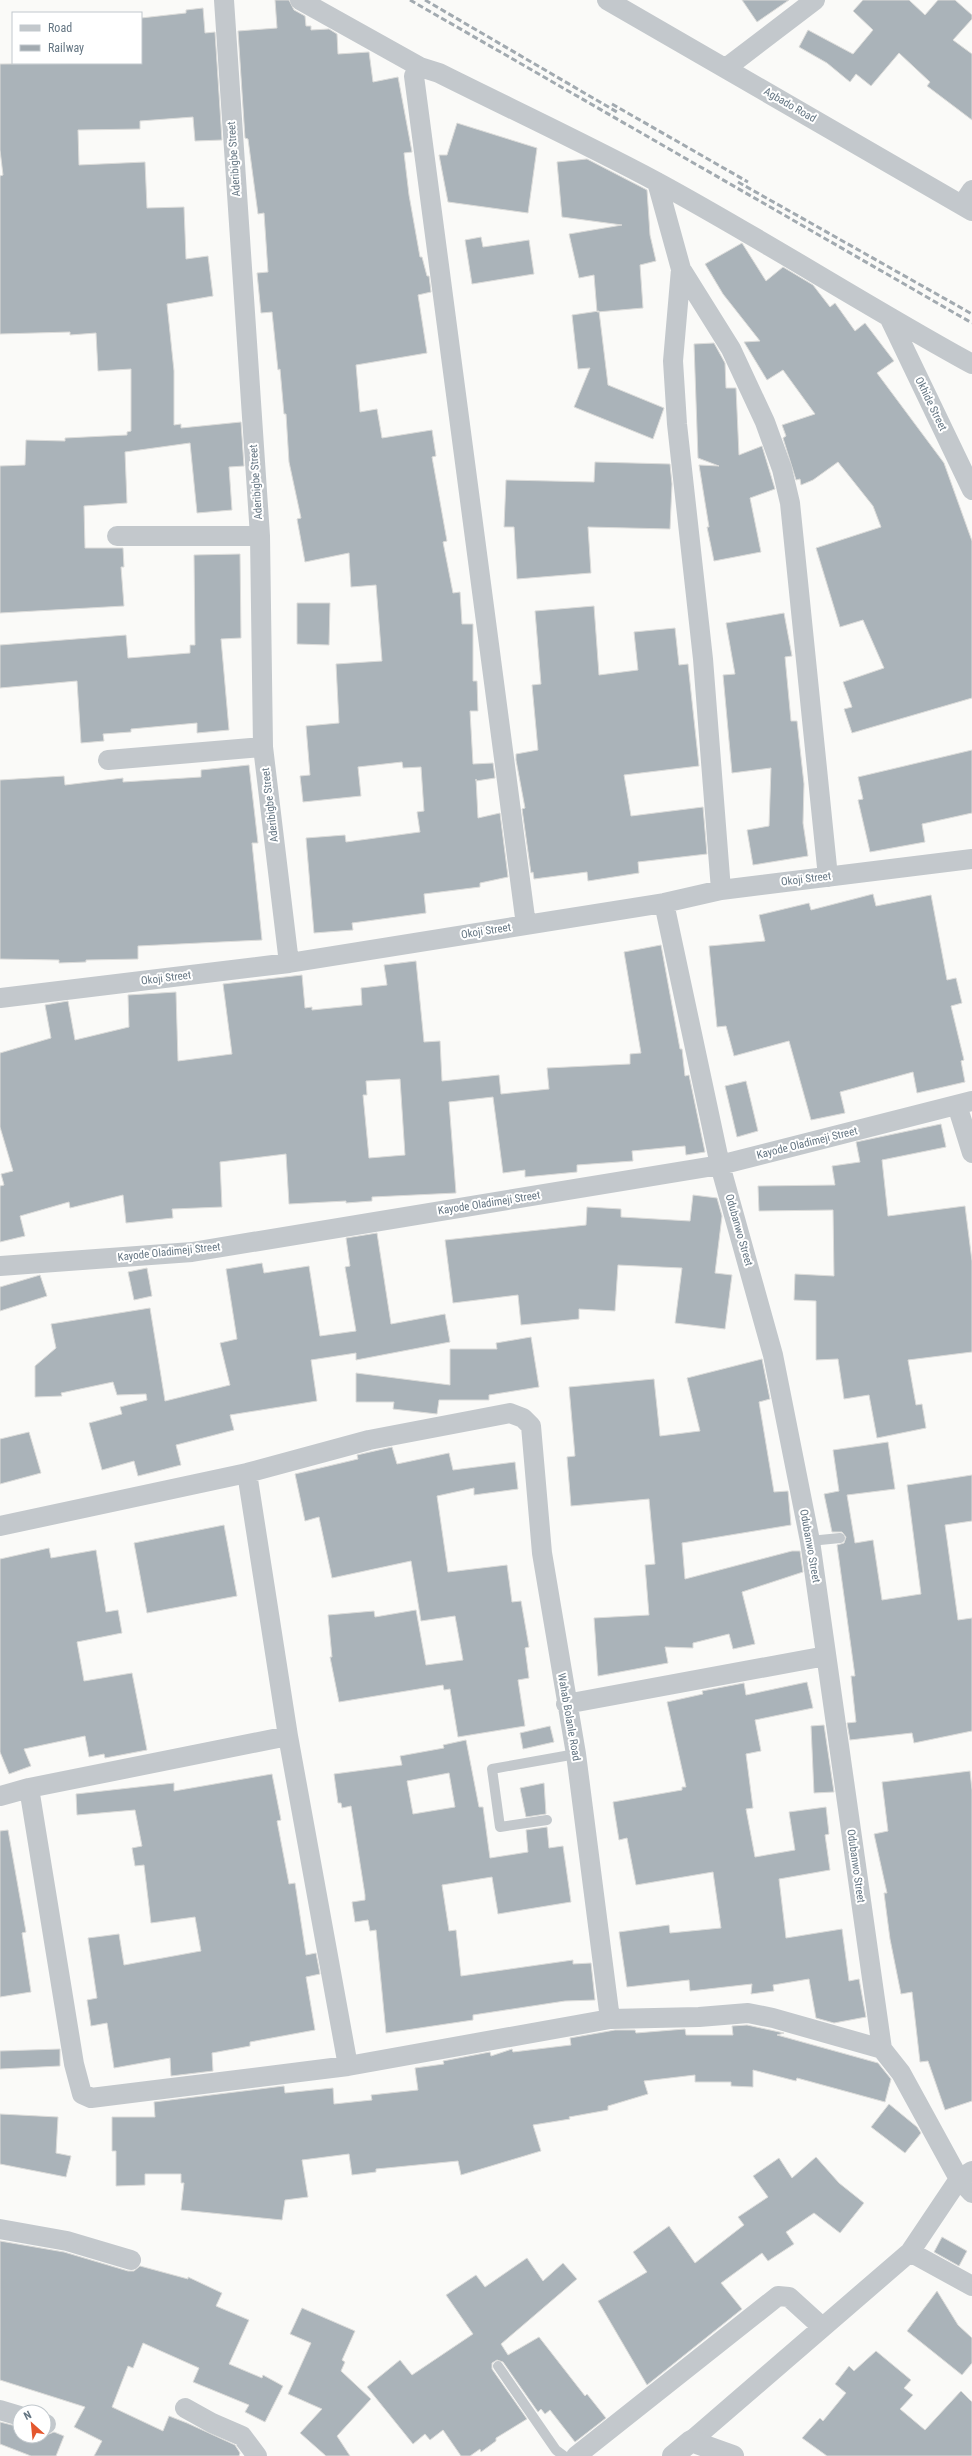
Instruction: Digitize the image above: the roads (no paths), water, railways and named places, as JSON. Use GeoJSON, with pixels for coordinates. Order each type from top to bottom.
{"type":"FeatureCollection","features":[{"type":"Feature","properties":{"kind":"street","name":"Aderibigbe Street"},"geometry":{"type":"LineString","coordinates":[[224,0],[260,536],[263,747],[289,964]]}},
{"type":"Feature","properties":{"kind":"street"},"geometry":{"type":"LineString","coordinates":[[300,0],[420,66],[438,73],[657,182],[780,251],[890,319],[972,364]]}},
{"type":"Feature","properties":{"kind":"street","name":"Agbado Road"},"geometry":{"type":"LineString","coordinates":[[608,0],[726,68],[968,202]]}},
{"type":"Feature","properties":{"kind":"street"},"geometry":{"type":"LineString","coordinates":[[726,68],[815,0]]}},
{"type":"Feature","properties":{"kind":"street"},"geometry":{"type":"LineString","coordinates":[[420,66],[414,76],[526,925]]}},
{"type":"Feature","properties":{"kind":"street"},"geometry":{"type":"LineString","coordinates":[[657,182],[681,269],[731,349],[765,422],[782,469],[790,502],[828,877]]}},
{"type":"Feature","properties":{"kind":"street"},"geometry":{"type":"LineString","coordinates":[[681,269],[673,361],[677,424],[703,659],[721,890]]}},
{"type":"Feature","properties":{"kind":"street","name":"Okhide Street"},"geometry":{"type":"LineString","coordinates":[[890,319],[972,490]]}},
{"type":"Feature","properties":{"kind":"street"},"geometry":{"type":"LineString","coordinates":[[117,536],[260,536]]}},
{"type":"Feature","properties":{"kind":"street"},"geometry":{"type":"LineString","coordinates":[[108,760],[263,747]]}},
{"type":"Feature","properties":{"kind":"street","name":"Okoji Street"},"geometry":{"type":"LineString","coordinates":[[0,998],[289,964],[664,902],[721,890],[972,859]]}},
{"type":"Feature","properties":{"kind":"street","name":"Odubanwo Street"},"geometry":{"type":"LineString","coordinates":[[664,902],[720,1165],[773,1355],[810,1541],[882,2049],[900,2073],[960,2181],[972,2193]]}},
{"type":"Feature","properties":{"kind":"street"},"geometry":{"type":"LineString","coordinates":[[964,1103],[972,1153]]}},
{"type":"Feature","properties":{"kind":"street","name":"Kayode Oladimeji Street"},"geometry":{"type":"LineString","coordinates":[[0,1266],[192,1252],[720,1165],[964,1103]]}},
{"type":"Feature","properties":{"kind":"street","name":"Wahab Bolanle Road"},"geometry":{"type":"LineString","coordinates":[[247,1474],[369,1440],[510,1413],[524,1418],[531,1426],[542,1553],[566,1704],[576,1754],[610,2018]]}},
{"type":"Feature","properties":{"kind":"street"},"geometry":{"type":"LineString","coordinates":[[0,1526],[247,1474],[288,1736],[348,2066]]}},
{"type":"Feature","properties":{"kind":"street"},"geometry":{"type":"LineString","coordinates":[[566,1704],[826,1656]]}},
{"type":"Feature","properties":{"kind":"street"},"geometry":{"type":"LineString","coordinates":[[0,1796],[29,1788],[288,1736]]}},
{"type":"Feature","properties":{"kind":"street"},"geometry":{"type":"LineString","coordinates":[[29,1788],[74,2064],[82,2094],[91,2098],[348,2066],[610,2018],[699,2017],[748,2013],[773,2018],[882,2049]]}},
{"type":"Feature","properties":{"kind":"street"},"geometry":{"type":"LineString","coordinates":[[673,2456],[913,2248],[960,2181]]}},
{"type":"Feature","properties":{"kind":"street"},"geometry":{"type":"LineString","coordinates":[[0,2229],[67,2241],[131,2260]]}},
{"type":"Feature","properties":{"kind":"street"},"geometry":{"type":"LineString","coordinates":[[913,2248],[972,2286]]}},
{"type":"Feature","properties":{"kind":"street"},"geometry":{"type":"LineString","coordinates":[[576,2456],[778,2296],[789,2297],[822,2327]]}},
{"type":"Feature","properties":{"kind":"street"},"geometry":{"type":"LineString","coordinates":[[186,2408],[242,2436],[257,2456]]}},
{"type":"Feature","properties":{"kind":"street"},"geometry":{"type":"LineString","coordinates":[[0,2410],[12,2414]]}},
{"type":"Feature","properties":{"kind":"street"},"geometry":{"type":"LineString","coordinates":[[691,2441],[733,2456]]}},
{"type":"Feature","properties":{"kind":"lane"},"geometry":{"type":"LineString","coordinates":[[810,1541],[840,1538]]}},
{"type":"Feature","properties":{"kind":"lane"},"geometry":{"type":"LineString","coordinates":[[547,1820],[500,1827],[492,1769],[576,1754]]}},
{"type":"Feature","properties":{"kind":"lane"},"geometry":{"type":"LineString","coordinates":[[498,2366],[556,2450],[564,2456]]}},
{"type":"Feature","properties":{"kind":"railway"},"geometry":{"type":"LineString","coordinates":[[410,0],[972,323]]}},
{"type":"Feature","properties":{"kind":"railway"},"geometry":{"type":"LineString","coordinates":[[425,0],[617,112]]}},
{"type":"Feature","properties":{"kind":"railway"},"geometry":{"type":"LineString","coordinates":[[612,104],[748,182]]}},
{"type":"Feature","properties":{"kind":"railway"},"geometry":{"type":"LineString","coordinates":[[738,182],[972,314]]}}]}
